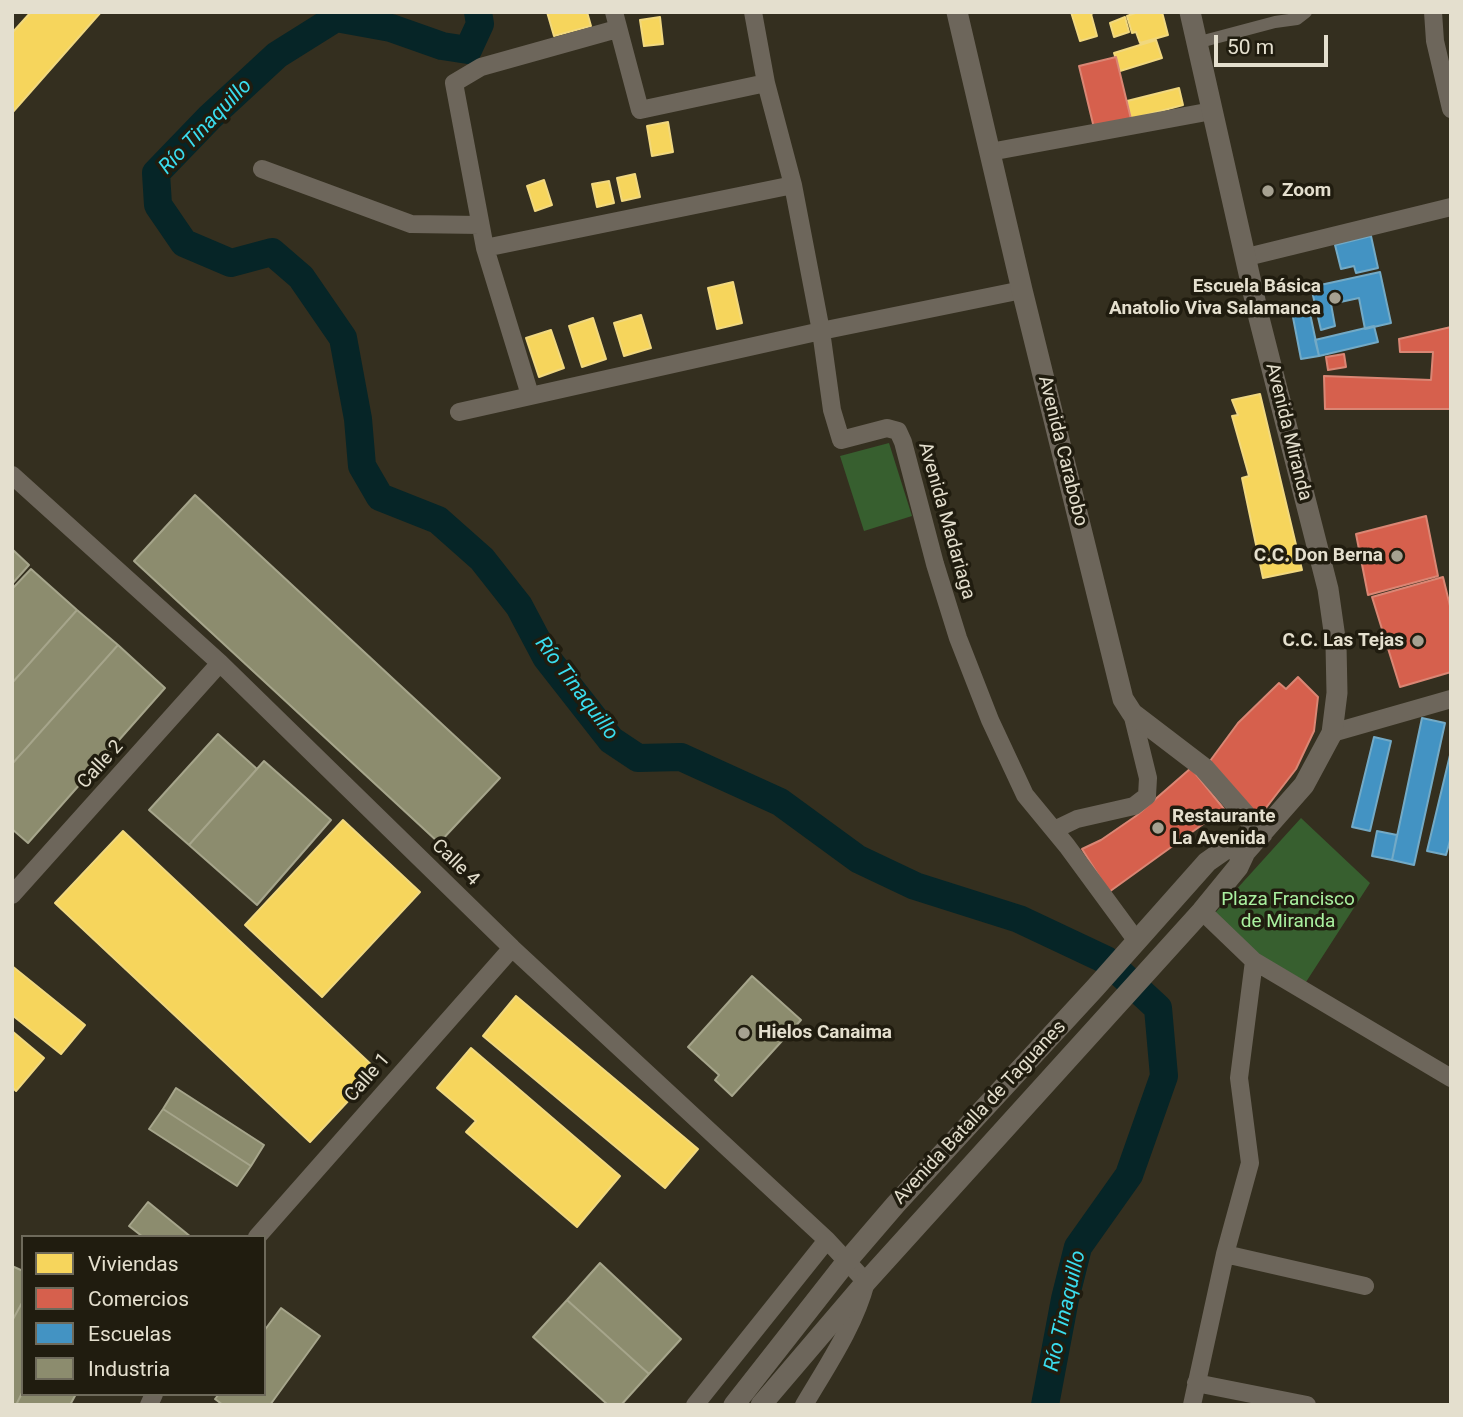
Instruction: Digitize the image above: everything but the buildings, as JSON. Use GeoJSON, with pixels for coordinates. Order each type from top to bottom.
{"type":"FeatureCollection","features":[{"type":"Feature","properties":{"kind":"street","name":"Avenida Madariaga"},"geometry":{"type":"LineString","coordinates":[[753,12],[766,83],[793,185],[821,331],[832,411],[841,440],[887,428],[898,431],[962,649],[990,720],[1025,795],[1054,830],[1132,945]]}},
{"type":"Feature","properties":{"kind":"street","name":"Avenida Carabobo"},"geometry":{"type":"LineString","coordinates":[[957,12],[1022,290],[1123,699],[1132,713],[1204,768],[1262,834]]}},
{"type":"Feature","properties":{"kind":"street","name":"Avenida Miranda"},"geometry":{"type":"LineString","coordinates":[[1190,12],[1259,318],[1328,589],[1336,657],[1337,693],[1332,733],[1304,785],[1262,834]]}},
{"type":"Feature","properties":{"kind":"street"},"geometry":{"type":"LineString","coordinates":[[1196,43],[1275,22],[1297,19],[1306,12]]}},
{"type":"Feature","properties":{"kind":"street"},"geometry":{"type":"LineString","coordinates":[[1433,12],[1443,42],[1451,109]]}},
{"type":"Feature","properties":{"kind":"street"},"geometry":{"type":"LineString","coordinates":[[530,395],[485,248],[454,83],[481,67],[615,20],[640,110],[766,83]]}},
{"type":"Feature","properties":{"kind":"street"},"geometry":{"type":"LineString","coordinates":[[990,152],[1212,111]]}},
{"type":"Feature","properties":{"kind":"street"},"geometry":{"type":"LineString","coordinates":[[262,169],[411,224],[480,225]]}},
{"type":"Feature","properties":{"kind":"street"},"geometry":{"type":"LineString","coordinates":[[485,248],[793,185]]}},
{"type":"Feature","properties":{"kind":"street"},"geometry":{"type":"LineString","coordinates":[[1247,257],[1451,207]]}},
{"type":"Feature","properties":{"kind":"street"},"geometry":{"type":"LineString","coordinates":[[459,412],[821,331],[1022,290]]}},
{"type":"Feature","properties":{"kind":"street","name":"Calle 4"},"geometry":{"type":"LineString","coordinates":[[12,475],[220,663],[512,948],[827,1240],[866,1282]]}},
{"type":"Feature","properties":{"kind":"street","name":"Calle 2"},"geometry":{"type":"LineString","coordinates":[[12,895],[220,663]]}},
{"type":"Feature","properties":{"kind":"street"},"geometry":{"type":"LineString","coordinates":[[1332,733],[1451,699]]}},
{"type":"Feature","properties":{"kind":"street"},"geometry":{"type":"LineString","coordinates":[[1054,830],[1077,819],[1133,806],[1147,796],[1148,778],[1132,713]]}},
{"type":"Feature","properties":{"kind":"street","name":"Avenida Batalla de Taguanes"},"geometry":{"type":"LineString","coordinates":[[761,1405],[866,1282],[1202,911],[1238,867],[1245,852],[1262,834]]}},
{"type":"Feature","properties":{"kind":"street","name":"Avenida Batalla de Taguanes"},"geometry":{"type":"LineString","coordinates":[[734,1405],[847,1261],[896,1204],[1132,945],[1218,852],[1227,848],[1245,852]]}},
{"type":"Feature","properties":{"kind":"street"},"geometry":{"type":"LineString","coordinates":[[1202,911],[1254,961],[1451,1078]]}},
{"type":"Feature","properties":{"kind":"street","name":"Calle 1"},"geometry":{"type":"LineString","coordinates":[[259,1235],[512,948]]}},
{"type":"Feature","properties":{"kind":"street"},"geometry":{"type":"LineString","coordinates":[[1192,1405],[1225,1254],[1250,1163],[1239,1078],[1254,961]]}},
{"type":"Feature","properties":{"kind":"street"},"geometry":{"type":"LineString","coordinates":[[695,1405],[827,1240]]}},
{"type":"Feature","properties":{"kind":"street"},"geometry":{"type":"LineString","coordinates":[[1225,1254],[1365,1286]]}},
{"type":"Feature","properties":{"kind":"street"},"geometry":{"type":"LineString","coordinates":[[804,1405],[844,1336],[866,1282]]}},
{"type":"Feature","properties":{"kind":"street"},"geometry":{"type":"LineString","coordinates":[[1196,1383],[1307,1405]]}},
{"type":"Feature","properties":{"kind":"green space"},"geometry":{"type":"Polygon","coordinates":[[[889,443],[912,516],[864,531],[840,456],[889,443]]]}},
{"type":"Feature","properties":{"kind":"green space","name":"Plaza Francisco de Miranda"},"geometry":{"type":"Polygon","coordinates":[[[1301,818],[1370,883],[1306,982],[1255,953],[1215,913],[1301,818]]]}},
{"type":"Feature","properties":{"kind":"waterway","name":"Río Tinaquillo"},"geometry":{"type":"LineString","coordinates":[[478,12],[480,24],[468,50],[442,46],[391,28],[336,18],[277,55],[210,117],[156,173],[158,205],[184,243],[231,263],[272,252],[301,277],[343,338],[358,419],[362,466],[380,497],[438,520],[482,559],[519,606],[546,657],[611,740],[638,758],[681,757],[780,802],[858,859],[915,886],[1019,919],[1106,960],[1158,1008],[1164,1076],[1129,1175],[1078,1247],[1045,1405]]}},
{"type":"Feature","properties":{"kind":"place","name":"Zoom"},"geometry":{"type":"Point","coordinates":[1268,191]}},
{"type":"Feature","properties":{"kind":"place","name":"Escuela Básica Anatolio Viva Salamanca"},"geometry":{"type":"Point","coordinates":[1335,298]}},
{"type":"Feature","properties":{"kind":"place","name":"C.C. Don Berna"},"geometry":{"type":"Point","coordinates":[1397,556]}},
{"type":"Feature","properties":{"kind":"place","name":"C.C. Las Tejas"},"geometry":{"type":"Point","coordinates":[1418,641]}},
{"type":"Feature","properties":{"kind":"place","name":"Restaurante La Avenida"},"geometry":{"type":"Point","coordinates":[1158,828]}},
{"type":"Feature","properties":{"kind":"place","name":"Hielos Canaima"},"geometry":{"type":"Point","coordinates":[744,1033]}}]}
